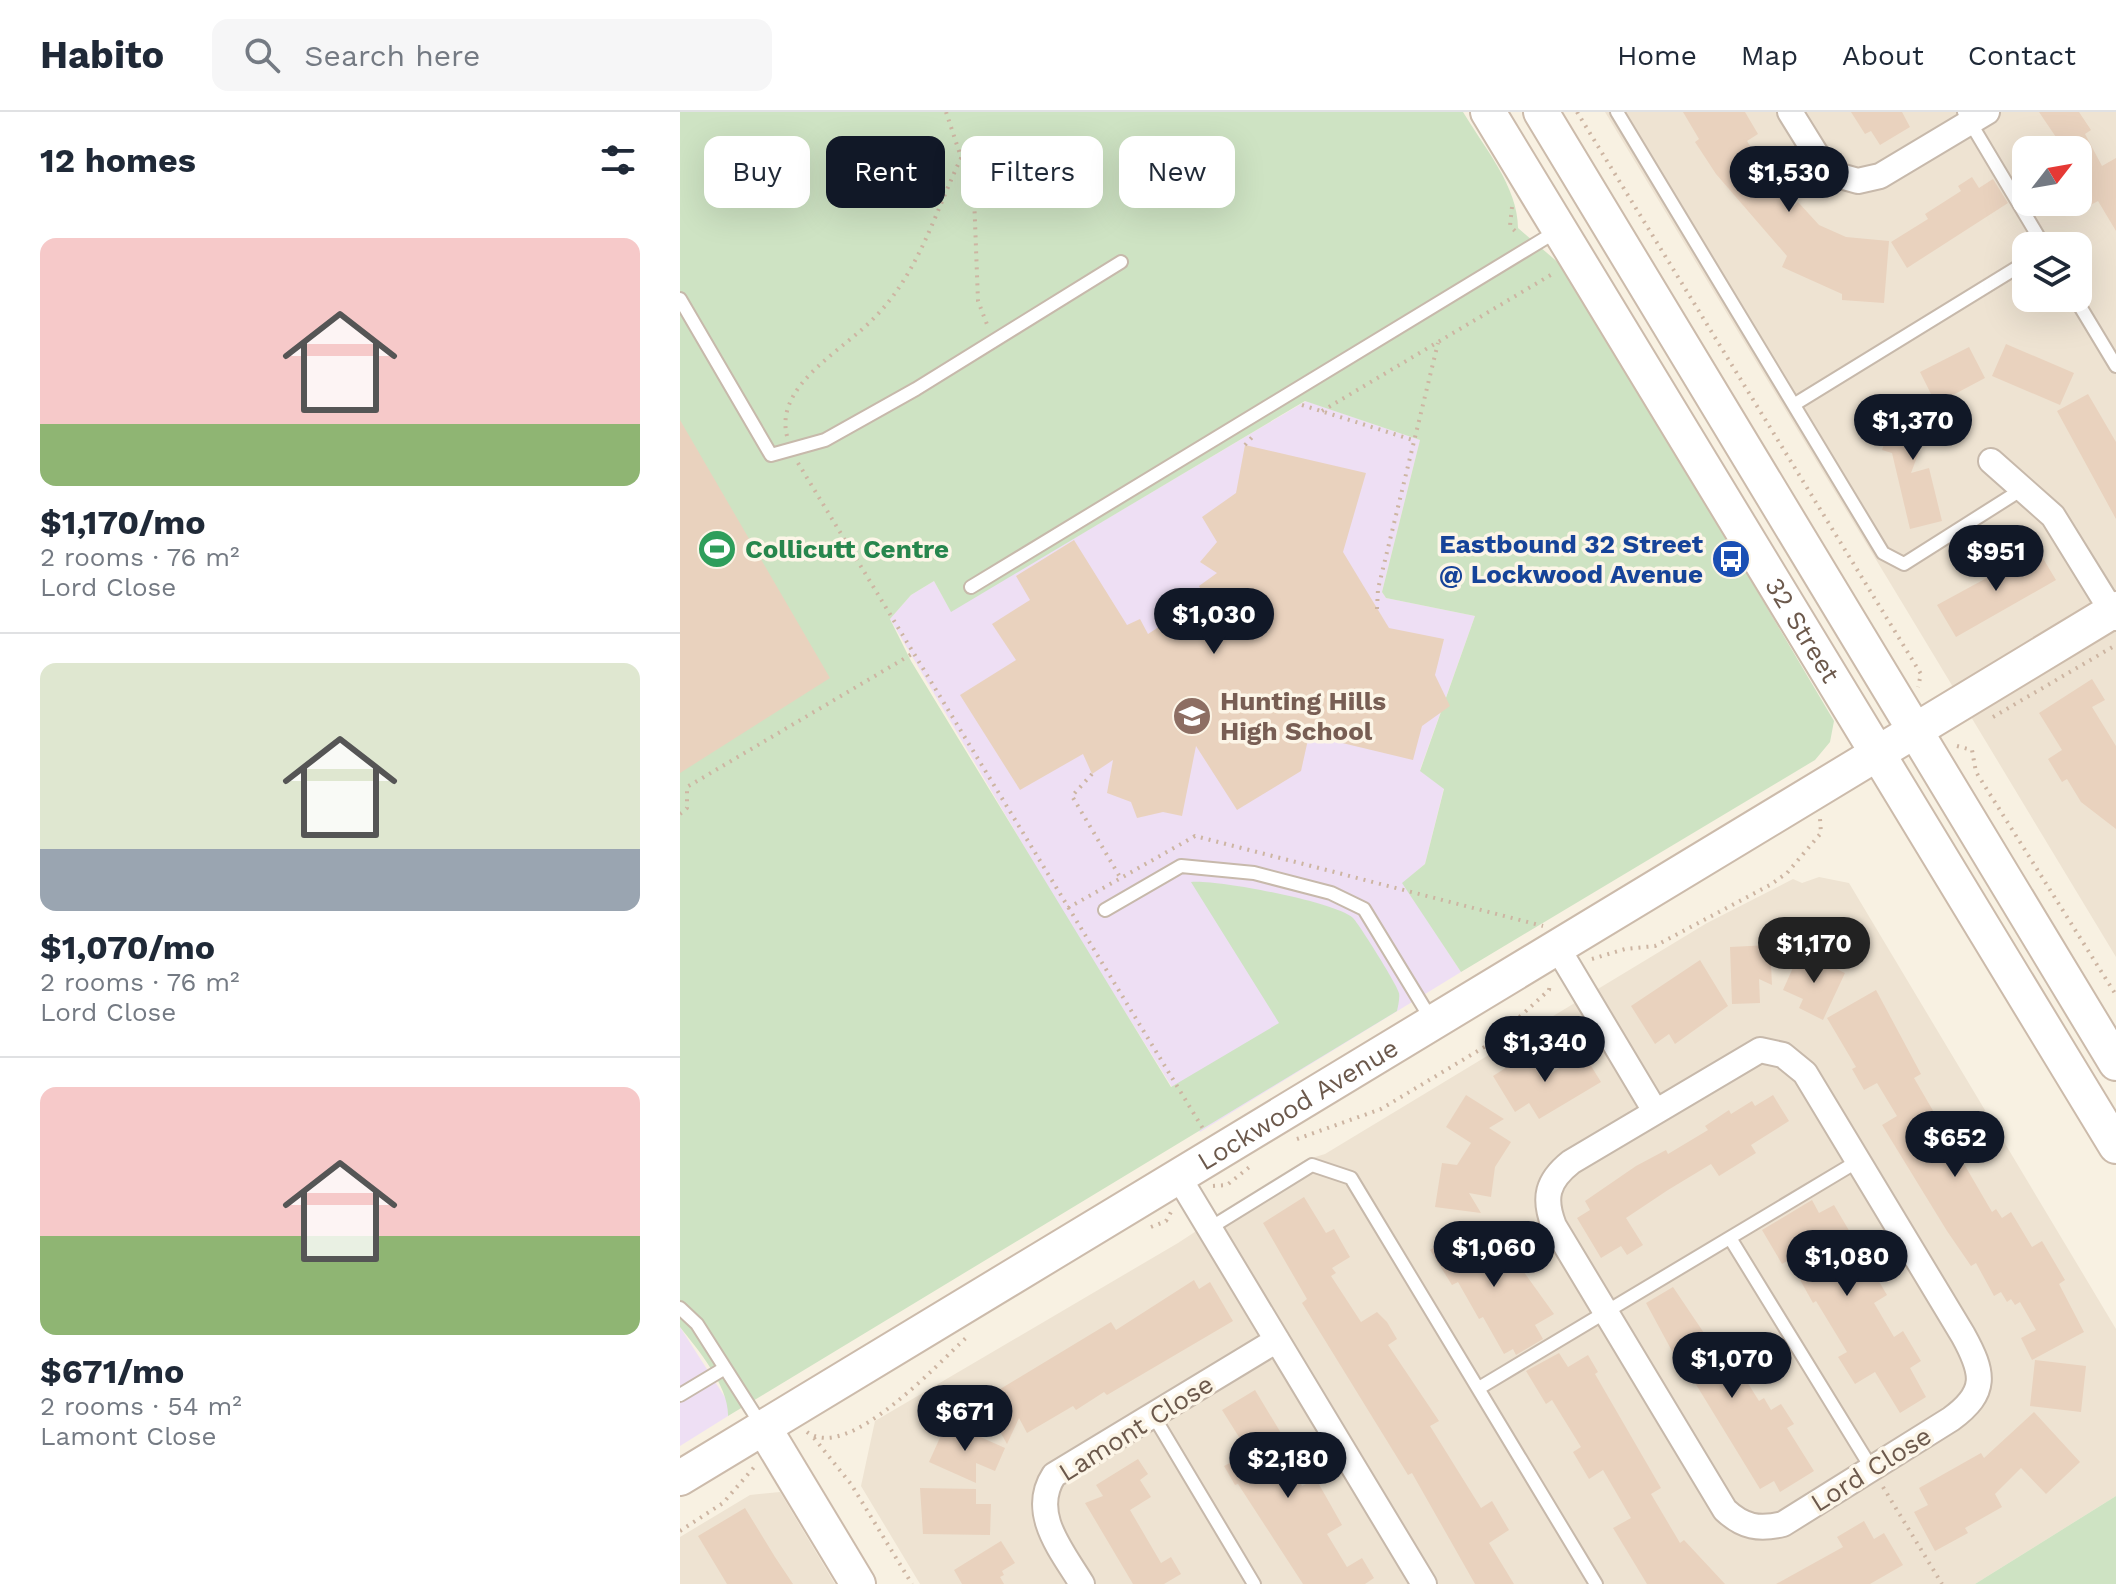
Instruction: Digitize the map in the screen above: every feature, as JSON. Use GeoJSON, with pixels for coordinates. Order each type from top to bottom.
{"type":"FeatureCollection","features":[{"type":"Feature","properties":{"kind":"street","name":"32 Street"},"geometry":{"type":"LineString","coordinates":[[1488,112],[2116,1146]]}},
{"type":"Feature","properties":{"kind":"street","name":"32 Street"},"geometry":{"type":"LineString","coordinates":[[1541,112],[2116,1063]]}},
{"type":"Feature","properties":{"kind":"street"},"geometry":{"type":"LineString","coordinates":[[1790,112],[1821,162],[1833,174],[1858,181],[1880,176],[1974,116]]}},
{"type":"Feature","properties":{"kind":"street"},"geometry":{"type":"LineString","coordinates":[[1991,461],[2042,503],[2115,612]]}},
{"type":"Feature","properties":{"kind":"street","name":"Lockwood Avenue"},"geometry":{"type":"LineString","coordinates":[[680,1478],[1433,1022],[1552,937],[1879,754],[2115,612]]}},
{"type":"Feature","properties":{"kind":"street"},"geometry":{"type":"LineString","coordinates":[[1552,937],[1655,1111]]}},
{"type":"Feature","properties":{"kind":"street","name":"Lord Close"},"geometry":{"type":"LineString","coordinates":[[1760,1050],[1773,1051],[1795,1062],[1805,1073],[1858,1161],[1976,1359],[1980,1376],[1974,1400],[1783,1524],[1761,1528],[1736,1520],[1725,1510],[1554,1226],[1547,1208],[1546,1193],[1552,1180],[1571,1162],[1760,1050]]}},
{"type":"Feature","properties":{"kind":"street"},"geometry":{"type":"LineString","coordinates":[[1178,1176],[1424,1584]]}},
{"type":"Feature","properties":{"kind":"street","name":"Lamont Close"},"geometry":{"type":"LineString","coordinates":[[1082,1584],[1047,1522],[1043,1496],[1048,1484],[1061,1470],[1277,1340]]}},
{"type":"Feature","properties":{"kind":"street"},"geometry":{"type":"LineString","coordinates":[[764,1428],[858,1584]]}},
{"type":"Feature","properties":{"kind":"lane"},"geometry":{"type":"LineString","coordinates":[[1617,112],[1883,553],[1895,562],[1904,564],[2024,488]]}},
{"type":"Feature","properties":{"kind":"lane"},"geometry":{"type":"LineString","coordinates":[[1974,116],[2036,232]]}},
{"type":"Feature","properties":{"kind":"lane"},"geometry":{"type":"LineString","coordinates":[[971,587],[1560,229]]}},
{"type":"Feature","properties":{"kind":"lane"},"geometry":{"type":"LineString","coordinates":[[680,299],[771,455],[825,440],[1121,262]]}},
{"type":"Feature","properties":{"kind":"lane"},"geometry":{"type":"LineString","coordinates":[[1795,404],[2012,271]]}},
{"type":"Feature","properties":{"kind":"lane"},"geometry":{"type":"LineString","coordinates":[[2083,312],[2116,366]]}},
{"type":"Feature","properties":{"kind":"lane"},"geometry":{"type":"LineString","coordinates":[[1105,910],[1181,866],[1254,873],[1331,893],[1364,909],[1433,1022]]}},
{"type":"Feature","properties":{"kind":"lane"},"geometry":{"type":"LineString","coordinates":[[1479,1388],[1858,1161]]}},
{"type":"Feature","properties":{"kind":"lane"},"geometry":{"type":"LineString","coordinates":[[1210,1228],[1312,1165],[1351,1178],[1596,1584]]}},
{"type":"Feature","properties":{"kind":"lane"},"geometry":{"type":"LineString","coordinates":[[1730,1238],[1872,1469]]}},
{"type":"Feature","properties":{"kind":"lane"},"geometry":{"type":"LineString","coordinates":[[680,1308],[697,1324],[764,1428]]}},
{"type":"Feature","properties":{"kind":"lane"},"geometry":{"type":"LineString","coordinates":[[680,1395],[725,1368]]}},
{"type":"Feature","properties":{"kind":"lane"},"geometry":{"type":"LineString","coordinates":[[1153,1415],[1254,1584]]}},
{"type":"Feature","properties":{"kind":"path"},"geometry":{"type":"LineString","coordinates":[[946,112],[961,153]]}},
{"type":"Feature","properties":{"kind":"path"},"geometry":{"type":"LineString","coordinates":[[1577,112],[1921,674],[1918,688]]}},
{"type":"Feature","properties":{"kind":"path"},"geometry":{"type":"LineString","coordinates":[[961,158],[901,288],[872,321],[791,396],[784,425],[790,449],[1206,1133]]}},
{"type":"Feature","properties":{"kind":"path"},"geometry":{"type":"LineString","coordinates":[[974,208],[978,301],[995,340]]}},
{"type":"Feature","properties":{"kind":"path"},"geometry":{"type":"LineString","coordinates":[[1322,411],[1556,271]]}},
{"type":"Feature","properties":{"kind":"path"},"geometry":{"type":"LineString","coordinates":[[1377,609],[1378,589],[1438,343]]}},
{"type":"Feature","properties":{"kind":"path"},"geometry":{"type":"LineString","coordinates":[[1289,412],[1303,404],[1416,441]]}},
{"type":"Feature","properties":{"kind":"path"},"geometry":{"type":"LineString","coordinates":[[1245,445],[1262,427]]}},
{"type":"Feature","properties":{"kind":"path"},"geometry":{"type":"LineString","coordinates":[[1984,717],[2002,714],[2116,645]]}},
{"type":"Feature","properties":{"kind":"path"},"geometry":{"type":"LineString","coordinates":[[680,814],[687,808],[687,787],[912,654]]}},
{"type":"Feature","properties":{"kind":"path"},"geometry":{"type":"LineString","coordinates":[[1962,735],[1955,746],[1972,750],[1976,772],[2116,995]]}},
{"type":"Feature","properties":{"kind":"path"},"geometry":{"type":"LineString","coordinates":[[1092,774],[1072,796],[1120,877]]}},
{"type":"Feature","properties":{"kind":"path"},"geometry":{"type":"LineString","coordinates":[[1590,959],[1599,959],[1625,949],[1655,946],[1777,881],[1821,833],[1820,816]]}},
{"type":"Feature","properties":{"kind":"path"},"geometry":{"type":"LineString","coordinates":[[1068,908],[1195,836],[1552,937]]}},
{"type":"Feature","properties":{"kind":"path"},"geometry":{"type":"LineString","coordinates":[[1290,1142],[1372,1113],[1485,1046],[1549,990],[1550,983]]}},
{"type":"Feature","properties":{"kind":"path"},"geometry":{"type":"LineString","coordinates":[[1213,1186],[1220,1188],[1234,1181],[1260,1157]]}},
{"type":"Feature","properties":{"kind":"path"},"geometry":{"type":"LineString","coordinates":[[1143,1230],[1166,1221],[1171,1212]]}},
{"type":"Feature","properties":{"kind":"path"},"geometry":{"type":"LineString","coordinates":[[813,1436],[841,1436],[859,1426],[911,1392],[970,1335]]}},
{"type":"Feature","properties":{"kind":"path"},"geometry":{"type":"LineString","coordinates":[[805,1431],[813,1436],[851,1484],[912,1584]]}},
{"type":"Feature","properties":{"kind":"path"},"geometry":{"type":"LineString","coordinates":[[680,1531],[723,1503],[756,1464]]}},
{"type":"Feature","properties":{"kind":"path"},"geometry":{"type":"LineString","coordinates":[[1872,1469],[1942,1584]]}},
{"type":"Feature","properties":{"kind":"shaded area"},"geometry":{"type":"Polygon","coordinates":[[[1605,112],[2116,112],[2116,957],[1605,112]]]}},
{"type":"Feature","properties":{"kind":"shaded area","name":"Hunting Hills High School"},"geometry":{"type":"Polygon","coordinates":[[[1306,401],[1420,440],[1382,592],[1386,598],[1475,616],[1420,770],[1444,788],[1425,864],[1403,883],[1461,972],[1200,1132],[1061,909],[890,619],[911,595],[934,581],[951,611],[1306,401]]]}},
{"type":"Feature","properties":{"kind":"shaded area"},"geometry":{"type":"Polygon","coordinates":[[[1819,877],[1849,883],[2116,1329],[2116,1496],[1975,1584],[920,1584],[861,1486],[875,1421],[1178,1243],[1305,1160],[1325,1154],[1707,923],[1793,879],[1802,883],[1819,877]]]}},
{"type":"Feature","properties":{"kind":"shaded area"},"geometry":{"type":"Polygon","coordinates":[[[680,1327],[728,1402],[728,1416],[680,1446],[680,1327]]]}},
{"type":"Feature","properties":{"kind":"shaded area"},"geometry":{"type":"Polygon","coordinates":[[[780,1492],[835,1584],[680,1584],[680,1537],[750,1495],[780,1492]]]}},
{"type":"Feature","properties":{"kind":"green space"},"geometry":{"type":"Polygon","coordinates":[[[680,112],[1463,112],[1506,183],[1518,228],[1568,271],[1834,721],[1830,742],[1815,760],[1461,972],[1402,883],[1425,864],[1444,789],[1420,771],[1475,616],[1386,598],[1382,592],[1420,440],[1305,401],[951,612],[934,581],[911,595],[890,619],[911,661],[1171,1087],[1279,1023],[1191,882],[1275,893],[1324,905],[1353,918],[1397,988],[1397,1011],[728,1416],[718,1381],[680,1327],[680,112]]]}},
{"type":"Feature","properties":{"kind":"green space"},"geometry":{"type":"Polygon","coordinates":[[[2116,1496],[2116,1584],[1975,1584],[2116,1496]]]}},
{"type":"Feature","properties":{"kind":"building"},"geometry":{"type":"Polygon","coordinates":[[[1683,112],[1745,112],[1758,134],[1747,141],[1765,170],[1770,167],[1794,206],[1798,202],[1819,225],[1846,237],[1889,241],[1884,303],[1842,300],[1842,294],[1782,267],[1787,256],[1716,174],[1695,142],[1699,139],[1683,112]]]}},
{"type":"Feature","properties":{"kind":"building"},"geometry":{"type":"Polygon","coordinates":[[[1851,112],[1902,112],[1910,127],[1880,145],[1871,131],[1865,134],[1851,112]]]}},
{"type":"Feature","properties":{"kind":"building"},"geometry":{"type":"Polygon","coordinates":[[[2039,112],[2079,112],[2091,130],[2086,136],[2055,136],[2039,112]]]}},
{"type":"Feature","properties":{"kind":"building"},"geometry":{"type":"Polygon","coordinates":[[[2092,147],[2102,166],[2116,158],[2116,231],[2098,201],[2092,204],[2092,147]]]}},
{"type":"Feature","properties":{"kind":"building"},"geometry":{"type":"Polygon","coordinates":[[[1972,177],[1979,188],[1993,179],[2008,203],[1907,268],[1891,242],[1928,219],[1925,214],[1961,191],[1958,186],[1972,177]]]}},
{"type":"Feature","properties":{"kind":"building"},"geometry":{"type":"Polygon","coordinates":[[[2006,344],[2074,373],[2060,405],[1992,376],[2006,344]]]}},
{"type":"Feature","properties":{"kind":"building"},"geometry":{"type":"Polygon","coordinates":[[[1969,347],[1985,378],[1936,404],[1920,372],[1969,347]]]}},
{"type":"Feature","properties":{"kind":"building"},"geometry":{"type":"Polygon","coordinates":[[[2088,394],[2116,442],[2116,519],[2057,411],[2088,394]]]}},
{"type":"Feature","properties":{"kind":"building"},"geometry":{"type":"Polygon","coordinates":[[[1902,396],[1935,409],[1911,473],[1929,468],[1942,521],[1910,529],[1892,453],[1882,450],[1902,396]]]}},
{"type":"Feature","properties":{"kind":"building","name":"Collicutt Centre"},"geometry":{"type":"Polygon","coordinates":[[[680,420],[830,678],[680,773],[680,420]]]}},
{"type":"Feature","properties":{"kind":"building"},"geometry":{"type":"Polygon","coordinates":[[[1245,445],[1366,473],[1343,552],[1389,628],[1444,639],[1435,675],[1450,706],[1422,726],[1413,760],[1309,735],[1301,771],[1237,810],[1196,746],[1182,816],[1163,812],[1137,818],[1131,802],[1107,793],[1113,760],[1092,774],[1083,754],[1020,790],[960,695],[1016,660],[992,624],[1030,600],[1016,576],[1074,540],[1127,625],[1140,619],[1148,634],[1205,597],[1199,586],[1217,573],[1200,562],[1217,542],[1202,517],[1236,493],[1245,445]]]}},
{"type":"Feature","properties":{"kind":"building"},"geometry":{"type":"Polygon","coordinates":[[[2038,550],[2056,580],[1956,637],[1937,605],[2038,550]]]}},
{"type":"Feature","properties":{"kind":"building"},"geometry":{"type":"Polygon","coordinates":[[[2092,679],[2105,700],[2092,707],[2116,746],[2116,829],[2081,802],[2067,779],[2062,782],[2048,759],[2062,750],[2039,713],[2092,679]]]}},
{"type":"Feature","properties":{"kind":"building"},"geometry":{"type":"Polygon","coordinates":[[[1770,945],[1772,985],[1759,979],[1760,1003],[1732,1004],[1730,947],[1770,945]]]}},
{"type":"Feature","properties":{"kind":"building"},"geometry":{"type":"Polygon","coordinates":[[[1800,952],[1845,973],[1823,1020],[1799,1008],[1803,999],[1783,990],[1800,952]]]}},
{"type":"Feature","properties":{"kind":"building"},"geometry":{"type":"Polygon","coordinates":[[[1700,960],[1728,1006],[1675,1044],[1669,1034],[1655,1044],[1631,1006],[1700,960]]]}},
{"type":"Feature","properties":{"kind":"building"},"geometry":{"type":"Polygon","coordinates":[[[1876,990],[1921,1074],[1914,1078],[1992,1212],[1996,1209],[2002,1218],[2011,1212],[2032,1247],[2042,1241],[2065,1280],[2059,1284],[2084,1332],[2032,1360],[2021,1338],[2036,1330],[2020,1302],[2015,1305],[2011,1299],[2007,1302],[2001,1292],[1994,1296],[1976,1263],[1971,1266],[1947,1231],[1882,1125],[1897,1116],[1877,1083],[1864,1090],[1852,1069],[1856,1067],[1827,1018],[1876,990]]]}},
{"type":"Feature","properties":{"kind":"building"},"geometry":{"type":"Polygon","coordinates":[[[1583,1053],[1601,1082],[1539,1119],[1529,1103],[1515,1112],[1493,1076],[1527,1054],[1542,1079],[1583,1053]]]}},
{"type":"Feature","properties":{"kind":"building"},"geometry":{"type":"Polygon","coordinates":[[[1466,1095],[1504,1119],[1489,1128],[1511,1142],[1495,1167],[1491,1197],[1469,1193],[1481,1213],[1435,1207],[1442,1163],[1457,1165],[1471,1143],[1446,1127],[1466,1095]]]}},
{"type":"Feature","properties":{"kind":"building"},"geometry":{"type":"Polygon","coordinates":[[[1773,1095],[1789,1121],[1751,1145],[1756,1153],[1719,1176],[1711,1164],[1626,1218],[1643,1245],[1627,1255],[1621,1246],[1601,1258],[1577,1218],[1590,1210],[1585,1201],[1636,1166],[1666,1150],[1668,1154],[1708,1130],[1705,1126],[1729,1110],[1731,1114],[1752,1101],[1755,1106],[1773,1095]]]}},
{"type":"Feature","properties":{"kind":"building"},"geometry":{"type":"Polygon","coordinates":[[[1304,1197],[1326,1233],[1334,1229],[1350,1257],[1332,1268],[1336,1273],[1331,1276],[1361,1322],[1377,1312],[1387,1322],[1397,1339],[1388,1345],[1439,1421],[1430,1426],[1481,1508],[1492,1501],[1509,1530],[1489,1543],[1514,1584],[1475,1584],[1412,1473],[1408,1475],[1302,1303],[1307,1299],[1263,1223],[1304,1197]]]}},
{"type":"Feature","properties":{"kind":"building"},"geometry":{"type":"Polygon","coordinates":[[[1812,1200],[1819,1213],[1834,1205],[1887,1295],[1874,1303],[1894,1337],[1903,1331],[1921,1361],[1910,1368],[1926,1397],[1900,1413],[1875,1372],[1855,1384],[1838,1357],[1847,1352],[1816,1301],[1813,1303],[1789,1260],[1782,1264],[1762,1230],[1812,1200]]]}},
{"type":"Feature","properties":{"kind":"building"},"geometry":{"type":"Polygon","coordinates":[[[1472,1225],[1469,1244],[1491,1230],[1515,1271],[1521,1268],[1554,1314],[1535,1325],[1543,1339],[1516,1355],[1513,1349],[1504,1354],[1483,1317],[1479,1319],[1458,1282],[1452,1285],[1430,1250],[1472,1225]]]}},
{"type":"Feature","properties":{"kind":"building"},"geometry":{"type":"Polygon","coordinates":[[[1194,1280],[1199,1289],[1210,1282],[1233,1321],[1107,1395],[1104,1392],[1076,1410],[1073,1406],[1027,1433],[1019,1418],[1007,1444],[982,1400],[1111,1322],[1116,1330],[1194,1280]]]}},
{"type":"Feature","properties":{"kind":"building"},"geometry":{"type":"Polygon","coordinates":[[[1673,1287],[1737,1382],[1744,1377],[1759,1401],[1764,1398],[1771,1410],[1781,1404],[1794,1424],[1787,1428],[1814,1471],[1780,1492],[1774,1481],[1760,1489],[1689,1373],[1685,1375],[1646,1303],[1673,1287]]]}},
{"type":"Feature","properties":{"kind":"building"},"geometry":{"type":"Polygon","coordinates":[[[1559,1353],[1568,1367],[1588,1355],[1598,1372],[1595,1374],[1661,1488],[1651,1494],[1680,1543],[1684,1540],[1725,1584],[1647,1584],[1613,1528],[1631,1518],[1603,1470],[1589,1479],[1573,1452],[1581,1447],[1552,1400],[1546,1404],[1526,1371],[1559,1353]]]}},
{"type":"Feature","properties":{"kind":"building"},"geometry":{"type":"Polygon","coordinates":[[[2035,1360],[2086,1366],[2081,1412],[2030,1406],[2035,1360]]]}},
{"type":"Feature","properties":{"kind":"building"},"geometry":{"type":"Polygon","coordinates":[[[1255,1390],[1290,1448],[1278,1455],[1293,1483],[1299,1480],[1302,1486],[1316,1479],[1342,1525],[1327,1534],[1347,1567],[1362,1558],[1374,1578],[1365,1584],[1303,1584],[1224,1466],[1249,1453],[1222,1410],[1255,1390]]]}},
{"type":"Feature","properties":{"kind":"building"},"geometry":{"type":"Polygon","coordinates":[[[2034,1412],[2080,1462],[2046,1494],[2021,1468],[1995,1494],[2002,1507],[1965,1528],[1968,1533],[1935,1551],[1914,1512],[1928,1505],[1919,1488],[1981,1453],[1984,1458],[2034,1412]]]}},
{"type":"Feature","properties":{"kind":"building"},"geometry":{"type":"Polygon","coordinates":[[[947,1422],[1005,1448],[995,1471],[976,1463],[976,1483],[929,1462],[947,1422]]]}},
{"type":"Feature","properties":{"kind":"building"},"geometry":{"type":"Polygon","coordinates":[[[1138,1459],[1148,1474],[1140,1480],[1151,1497],[1130,1510],[1161,1563],[1171,1557],[1181,1574],[1164,1584],[1133,1584],[1085,1503],[1103,1496],[1096,1485],[1138,1459]]]}},
{"type":"Feature","properties":{"kind":"building"},"geometry":{"type":"Polygon","coordinates":[[[920,1488],[976,1489],[976,1504],[991,1504],[990,1535],[923,1534],[920,1488]]]}},
{"type":"Feature","properties":{"kind":"building"},"geometry":{"type":"Polygon","coordinates":[[[745,1508],[793,1584],[727,1584],[698,1536],[745,1508]]]}},
{"type":"Feature","properties":{"kind":"building"},"geometry":{"type":"Polygon","coordinates":[[[1864,1521],[1874,1539],[1884,1533],[1903,1565],[1870,1584],[1776,1584],[1843,1547],[1837,1537],[1864,1521]]]}},
{"type":"Feature","properties":{"kind":"building"},"geometry":{"type":"Polygon","coordinates":[[[1001,1541],[1015,1563],[1002,1571],[1004,1575],[1000,1577],[1004,1584],[962,1584],[954,1570],[1001,1541]]]}},
{"type":"Feature","properties":{"kind":"place","name":"Collicutt Centre"},"geometry":{"type":"Point","coordinates":[717,549]}},
{"type":"Feature","properties":{"kind":"place","name":"Eastbound 32 Street @ Lockwood Avenue"},"geometry":{"type":"Point","coordinates":[1731,559]}},
{"type":"Feature","properties":{"kind":"place","name":"Hunting Hills High School"},"geometry":{"type":"Point","coordinates":[1192,716]}}]}
